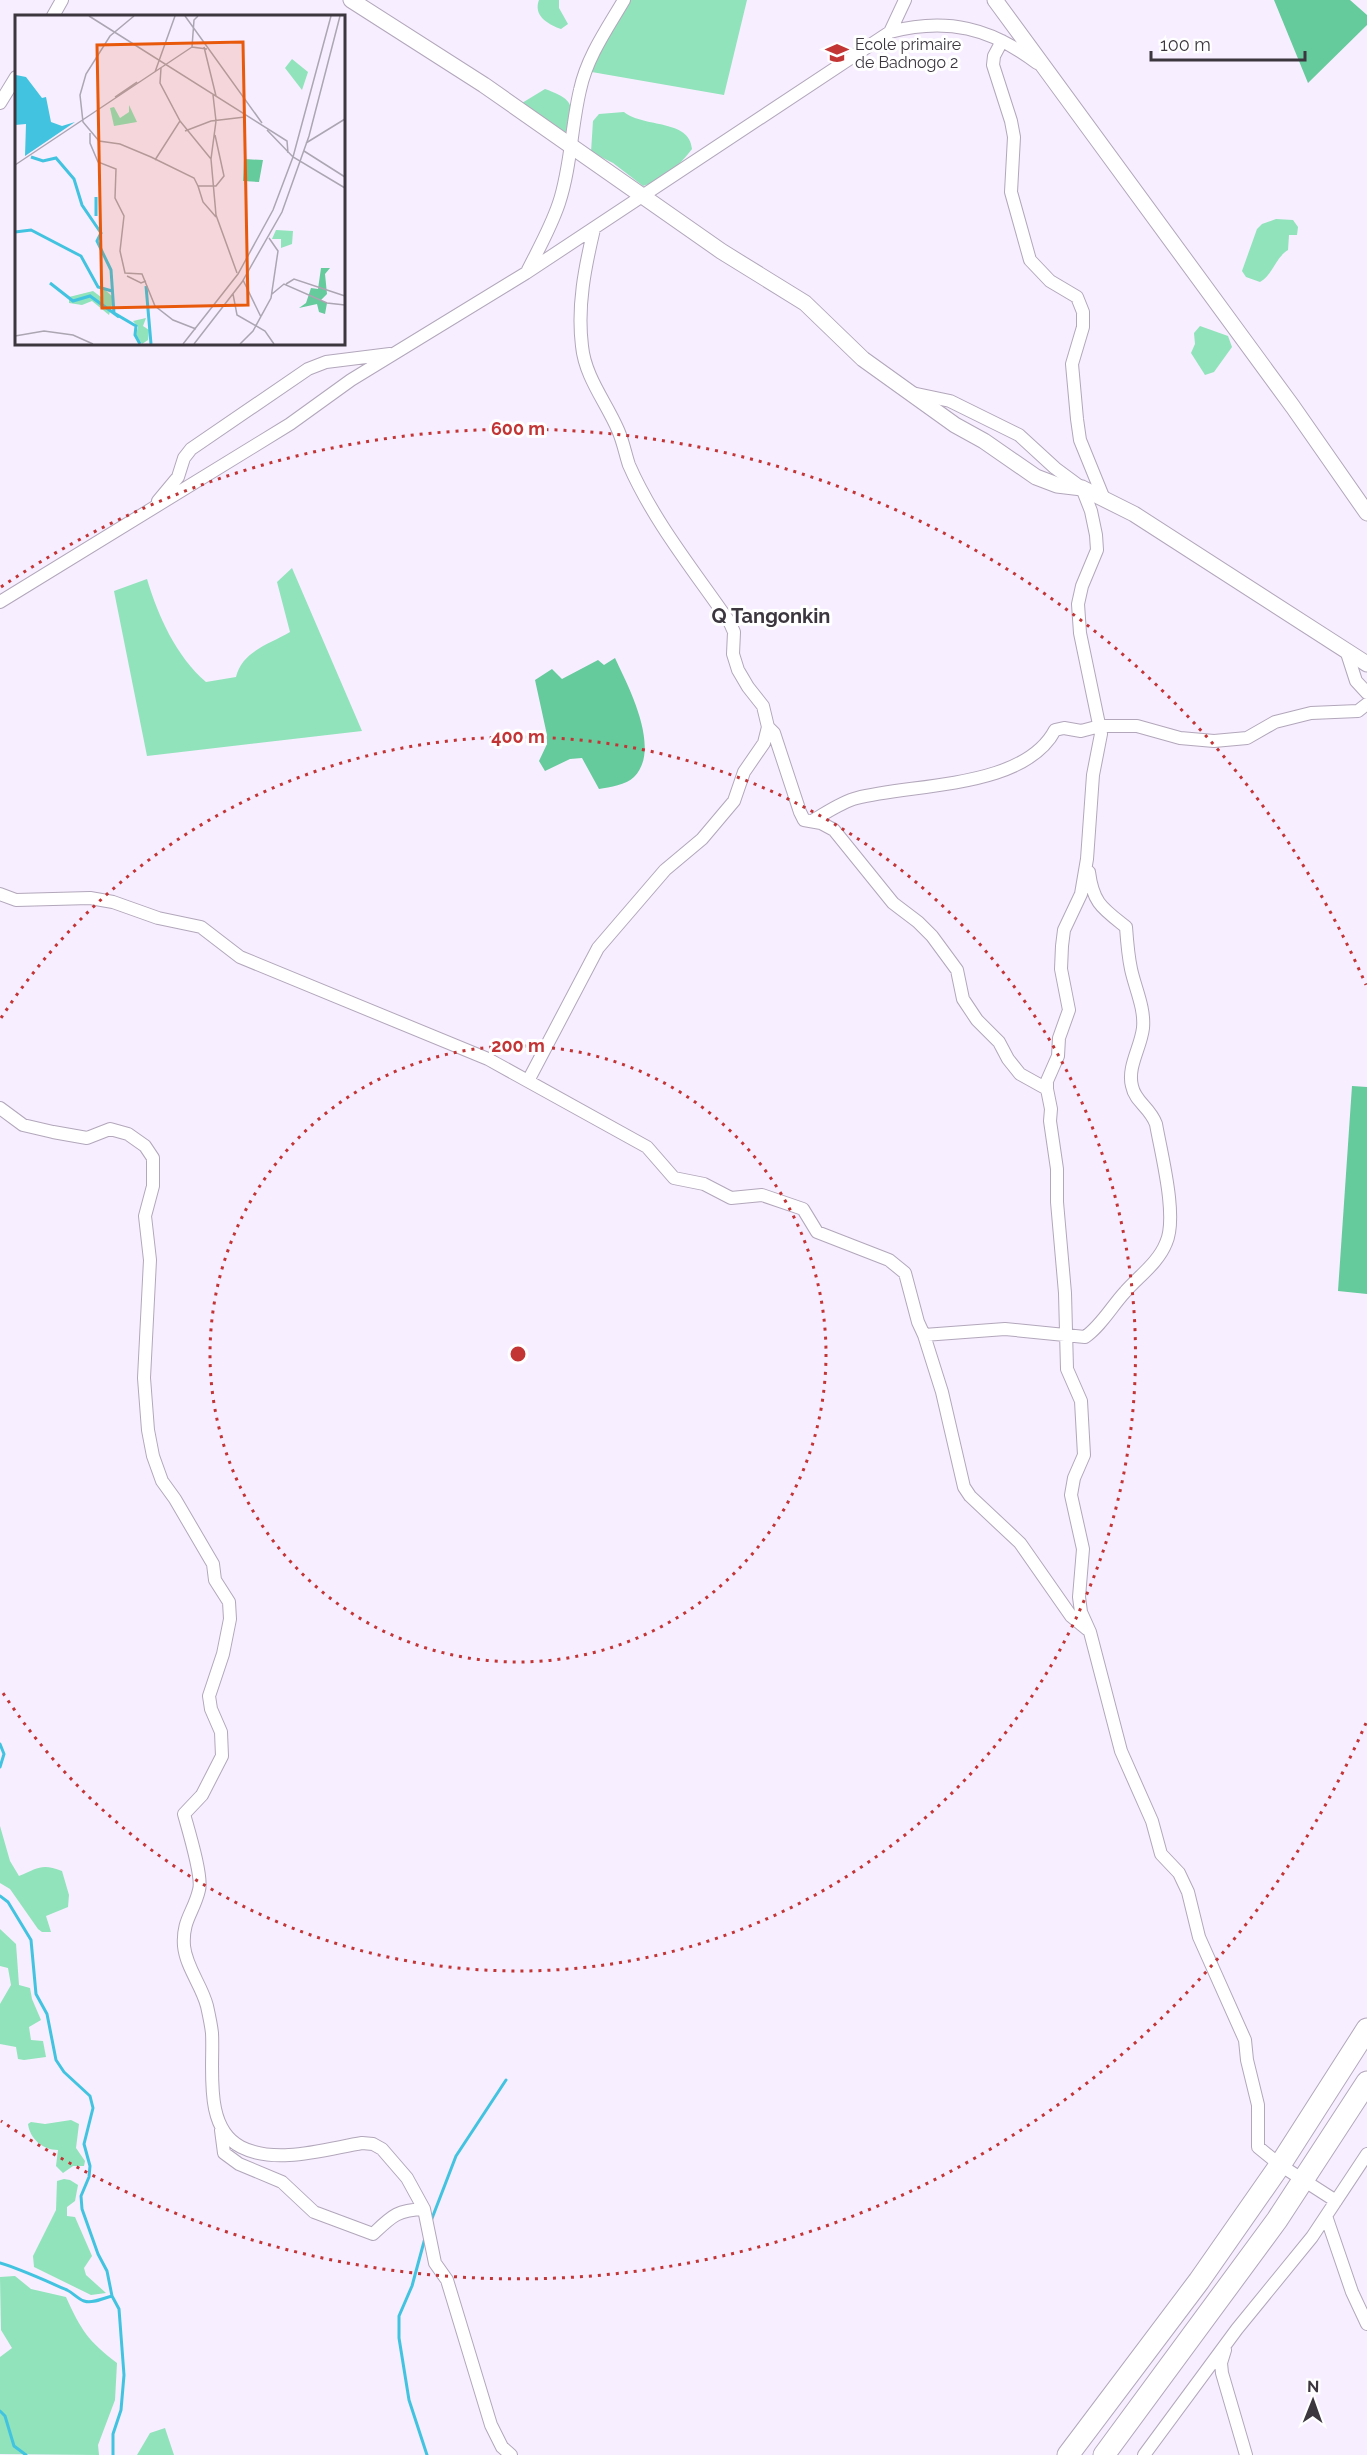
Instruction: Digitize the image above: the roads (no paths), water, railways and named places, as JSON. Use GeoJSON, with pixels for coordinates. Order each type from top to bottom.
{"type":"FeatureCollection","features":[{"type":"Feature","properties":{"kind":"highway"},"geometry":{"type":"LineString","coordinates":[[1068,2455],[1199,2281],[1280,2165],[1367,2029]]}},
{"type":"Feature","properties":{"kind":"highway"},"geometry":{"type":"LineString","coordinates":[[1104,2455],[1277,2220],[1367,2082]]}},
{"type":"Feature","properties":{"kind":"street"},"geometry":{"type":"LineString","coordinates":[[54,15],[62,0]]}},
{"type":"Feature","properties":{"kind":"street"},"geometry":{"type":"LineString","coordinates":[[351,0],[484,85],[721,251],[805,303],[863,359],[955,425],[984,441],[1036,477],[1057,485],[1082,488]]}},
{"type":"Feature","properties":{"kind":"street"},"geometry":{"type":"LineString","coordinates":[[526,273],[549,231],[556,211],[571,148],[580,90],[591,55],[624,0]]}},
{"type":"Feature","properties":{"kind":"street"},"geometry":{"type":"LineString","coordinates":[[890,33],[905,0]]}},
{"type":"Feature","properties":{"kind":"street"},"geometry":{"type":"LineString","coordinates":[[995,0],[1293,407],[1367,513]]}},
{"type":"Feature","properties":{"kind":"street"},"geometry":{"type":"LineString","coordinates":[[0,602],[290,424],[351,380],[526,273],[890,33],[911,27],[940,24],[982,33],[1022,51],[1046,69]]}},
{"type":"Feature","properties":{"kind":"street"},"geometry":{"type":"LineString","coordinates":[[1002,41],[994,56],[993,65],[1014,137],[1011,192],[1029,260],[1050,280],[1077,297],[1083,312],[1083,327],[1072,364],[1077,419],[1080,440],[1104,499]]}},
{"type":"Feature","properties":{"kind":"street"},"geometry":{"type":"LineString","coordinates":[[0,103],[15,78]]}},
{"type":"Feature","properties":{"kind":"street"},"geometry":{"type":"LineString","coordinates":[[528,1081],[598,948],[665,870],[702,839],[734,801],[744,772],[764,743],[768,727],[763,706],[738,669],[734,654],[734,632],[730,623],[664,528],[629,465],[618,429],[597,391],[587,366],[582,349],[582,282],[594,229]]}},
{"type":"Feature","properties":{"kind":"street"},"geometry":{"type":"LineString","coordinates":[[150,510],[178,477],[184,458],[191,449],[308,369],[326,362],[394,354]]}},
{"type":"Feature","properties":{"kind":"street"},"geometry":{"type":"LineString","coordinates":[[905,391],[950,401],[997,422],[1019,435],[1055,468],[1082,488],[1134,514],[1367,664]]}},
{"type":"Feature","properties":{"kind":"street"},"geometry":{"type":"LineString","coordinates":[[1082,488],[1091,511],[1096,535],[1096,550],[1082,586],[1078,604],[1080,633],[1101,734],[1094,775],[1082,894],[1064,930],[1061,969],[1069,1010],[1059,1038],[1058,1056],[1047,1081],[1057,1169],[1067,1369],[1081,1401],[1084,1455],[1074,1478],[1071,1495],[1083,1548],[1079,1597],[1081,1612],[1090,1632],[1121,1751],[1152,1821],[1161,1854],[1179,1873],[1188,1892],[1199,1937],[1245,2040],[1247,2060],[1258,2105],[1258,2147],[1280,2165],[1336,2201]]}},
{"type":"Feature","properties":{"kind":"street"},"geometry":{"type":"LineString","coordinates":[[1346,650],[1356,681],[1367,693]]}},
{"type":"Feature","properties":{"kind":"street"},"geometry":{"type":"LineString","coordinates":[[812,821],[856,798],[984,776],[1033,757],[1049,741],[1055,730],[1064,728],[1082,731],[1100,726],[1137,726],[1180,738],[1214,741],[1247,738],[1275,722],[1311,713],[1358,711],[1367,704]]}},
{"type":"Feature","properties":{"kind":"street"},"geometry":{"type":"LineString","coordinates":[[768,727],[774,733],[804,820],[821,823],[834,830],[893,903],[932,936],[957,970],[963,999],[977,1020],[999,1042],[1008,1059],[1020,1074],[1047,1089]]}},
{"type":"Feature","properties":{"kind":"street"},"geometry":{"type":"LineString","coordinates":[[924,1335],[1005,1329],[1085,1336],[1093,1331],[1127,1290],[1152,1265],[1167,1242],[1171,1218],[1156,1124],[1152,1112],[1135,1096],[1131,1085],[1143,1028],[1142,1012],[1130,967],[1125,927],[1106,911],[1092,894],[1087,859]]}},
{"type":"Feature","properties":{"kind":"street"},"geometry":{"type":"LineString","coordinates":[[0,894],[16,900],[90,898],[113,902],[158,918],[201,927],[240,957],[460,1046],[528,1081],[646,1147],[674,1178],[704,1184],[731,1198],[762,1195],[803,1209],[817,1232],[889,1260],[905,1273],[918,1322],[942,1392],[964,1487],[970,1496],[1020,1543],[1071,1616],[1090,1632]]}},
{"type":"Feature","properties":{"kind":"street"},"geometry":{"type":"LineString","coordinates":[[0,1108],[23,1125],[53,1132],[87,1137],[110,1129],[128,1134],[145,1146],[153,1158],[153,1186],[145,1216],[150,1260],[144,1378],[148,1430],[162,1481],[196,1533],[213,1564],[215,1580],[229,1602],[230,1619],[223,1654],[209,1696],[211,1709],[221,1732],[222,1755],[201,1795],[184,1814],[200,1878],[200,1889],[188,1914],[184,1932],[184,1949],[205,2000],[210,2022],[211,2082],[224,2153],[239,2164],[282,2182],[314,2212],[373,2234],[394,2214],[408,2209],[424,2209]]}},
{"type":"Feature","properties":{"kind":"street"},"geometry":{"type":"LineString","coordinates":[[220,2123],[229,2139],[242,2148],[263,2155],[291,2154],[362,2143],[373,2144],[382,2149],[400,2167],[424,2209],[435,2263],[447,2280],[490,2425],[502,2447],[511,2455]]}},
{"type":"Feature","properties":{"kind":"street"},"geometry":{"type":"LineString","coordinates":[[1144,2455],[1237,2329],[1312,2237],[1367,2154]]}},
{"type":"Feature","properties":{"kind":"street"},"geometry":{"type":"LineString","coordinates":[[1326,2216],[1352,2292],[1367,2324]]}},
{"type":"Feature","properties":{"kind":"street"},"geometry":{"type":"LineString","coordinates":[[1227,2345],[1221,2363],[1222,2373],[1246,2455]]}},
{"type":"Feature","properties":{"kind":"waterway"},"geometry":{"type":"LineString","coordinates":[[0,1744],[4,1754],[0,1767]]}},
{"type":"Feature","properties":{"kind":"waterway"},"geometry":{"type":"LineString","coordinates":[[0,1896],[8,1902],[31,1940],[36,1994],[47,2014],[56,2060],[64,2072],[90,2096],[93,2108],[84,2144],[90,2166],[89,2177],[81,2196],[82,2209],[98,2254],[107,2271],[112,2296],[119,2309],[124,2375],[121,2410],[113,2434],[113,2455]]}},
{"type":"Feature","properties":{"kind":"waterway"},"geometry":{"type":"LineString","coordinates":[[431,2221],[456,2156],[506,2080]]}},
{"type":"Feature","properties":{"kind":"waterway"},"geometry":{"type":"LineString","coordinates":[[425,2238],[412,2286],[399,2316],[399,2338],[409,2400],[427,2455]]}},
{"type":"Feature","properties":{"kind":"waterway"},"geometry":{"type":"LineString","coordinates":[[0,2263],[67,2290],[87,2302],[112,2296]]}},
{"type":"Feature","properties":{"kind":"waterway"},"geometry":{"type":"LineString","coordinates":[[0,2411],[5,2416],[14,2446],[26,2455]]}},
{"type":"Feature","properties":{"kind":"place","name":"Ecole primaire de Badnogo 2"},"geometry":{"type":"Point","coordinates":[837,53]}},
{"type":"Feature","properties":{"kind":"district","name":"Q Tangonkin"},"geometry":{"type":"Point","coordinates":[771,616]}}]}
